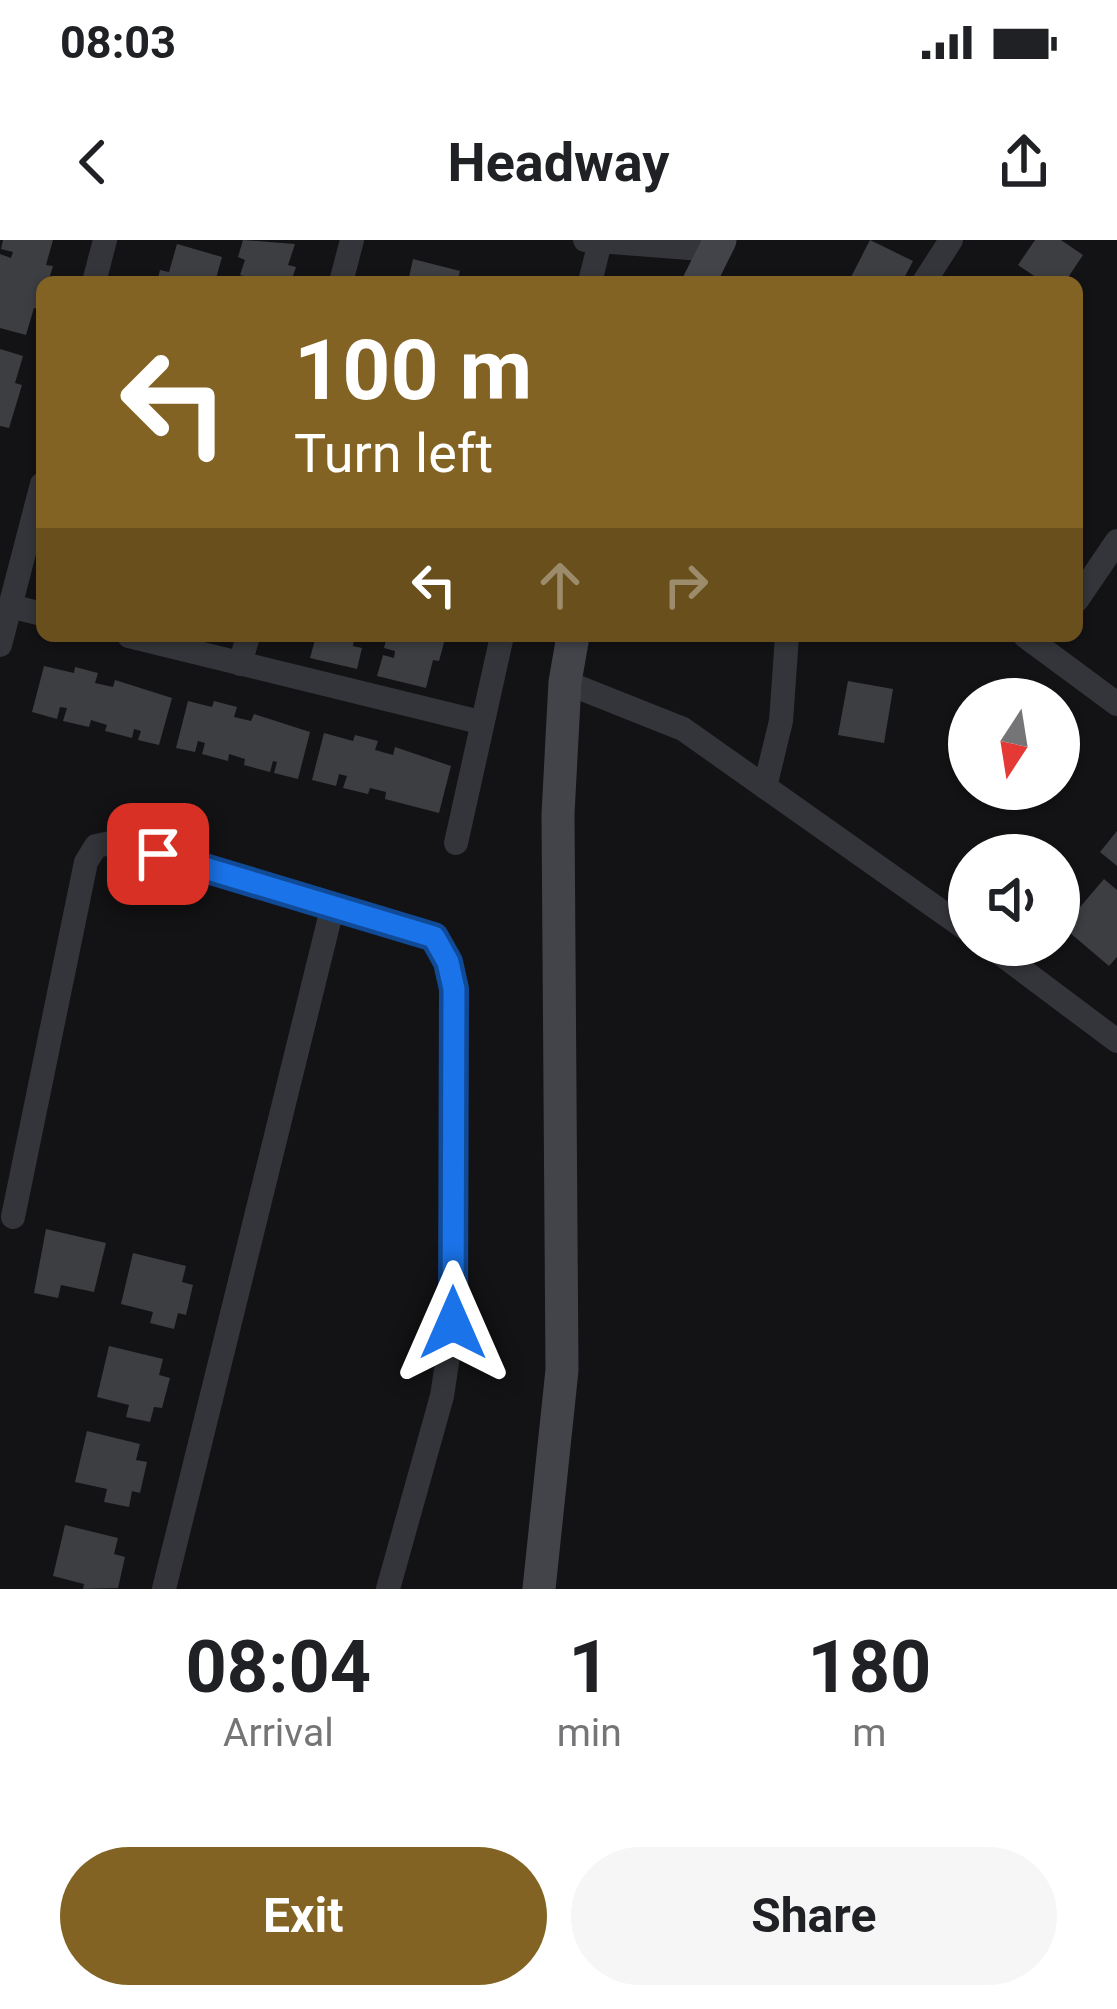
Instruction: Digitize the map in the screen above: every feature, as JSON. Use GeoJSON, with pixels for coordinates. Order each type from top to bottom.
{"type":"FeatureCollection","features":[{"type":"Feature","properties":{"kind":"main road"},"geometry":{"type":"LineString","coordinates":[[702,276],[717,245]]}},
{"type":"Feature","properties":{"kind":"main road"},"geometry":{"type":"LineString","coordinates":[[539,1589],[562,1370],[558,814],[565,682],[572,642]]}},
{"type":"Feature","properties":{"kind":"street"},"geometry":{"type":"LineString","coordinates":[[96,276],[105,240]]}},
{"type":"Feature","properties":{"kind":"street"},"geometry":{"type":"LineString","coordinates":[[343,276],[352,240]]}},
{"type":"Feature","properties":{"kind":"street"},"geometry":{"type":"LineString","coordinates":[[928,276],[951,240]]}},
{"type":"Feature","properties":{"kind":"street"},"geometry":{"type":"LineString","coordinates":[[590,276],[593,241],[717,245]]}},
{"type":"Feature","properties":{"kind":"street"},"geometry":{"type":"LineString","coordinates":[[0,645],[36,507]]}},
{"type":"Feature","properties":{"kind":"street"},"geometry":{"type":"LineString","coordinates":[[1083,591],[1117,541]]}},
{"type":"Feature","properties":{"kind":"street"},"geometry":{"type":"LineString","coordinates":[[10,606],[36,612]]}},
{"type":"Feature","properties":{"kind":"street"},"geometry":{"type":"LineString","coordinates":[[153,642],[480,722]]}},
{"type":"Feature","properties":{"kind":"street"},"geometry":{"type":"LineString","coordinates":[[240,664],[246,642]]}},
{"type":"Feature","properties":{"kind":"street"},"geometry":{"type":"LineString","coordinates":[[456,843],[500,642]]}},
{"type":"Feature","properties":{"kind":"street"},"geometry":{"type":"LineString","coordinates":[[765,787],[781,721],[787,642]]}},
{"type":"Feature","properties":{"kind":"street"},"geometry":{"type":"LineString","coordinates":[[1042,642],[1117,704]]}},
{"type":"Feature","properties":{"kind":"street"},"geometry":{"type":"LineString","coordinates":[[565,682],[682,729],[948,916]]}},
{"type":"Feature","properties":{"kind":"street"},"geometry":{"type":"LineString","coordinates":[[13,1217],[86,862],[96,845],[115,842],[434,937],[448,962],[454,989],[453,1323],[442,1396],[388,1589]]}},
{"type":"Feature","properties":{"kind":"street"},"geometry":{"type":"LineString","coordinates":[[164,1589],[333,904]]}},
{"type":"Feature","properties":{"kind":"street"},"geometry":{"type":"LineString","coordinates":[[1017,966],[1117,1041]]}},
{"type":"Feature","properties":{"kind":"building"},"geometry":{"type":"Polygon","coordinates":[[[3,240],[53,240],[46,265],[53,266],[50,276],[36,276],[36,309],[26,335],[0,328],[0,254],[11,258],[13,252],[1,249],[3,240]]]}},
{"type":"Feature","properties":{"kind":"building"},"geometry":{"type":"Polygon","coordinates":[[[243,240],[295,244],[288,265],[296,267],[293,276],[244,276],[240,275],[245,260],[238,257],[243,240]]]}},
{"type":"Feature","properties":{"kind":"building"},"geometry":{"type":"Polygon","coordinates":[[[870,240],[913,261],[905,276],[852,276],[870,240]]]}},
{"type":"Feature","properties":{"kind":"building"},"geometry":{"type":"Polygon","coordinates":[[[1035,240],[1061,240],[1083,255],[1069,276],[1034,276],[1018,265],[1035,240]]]}},
{"type":"Feature","properties":{"kind":"building"},"geometry":{"type":"Polygon","coordinates":[[[177,244],[222,257],[217,276],[158,276],[160,270],[169,272],[177,244]]]}},
{"type":"Feature","properties":{"kind":"building"},"geometry":{"type":"Polygon","coordinates":[[[413,259],[460,271],[459,276],[409,276],[413,259]]]}},
{"type":"Feature","properties":{"kind":"building"},"geometry":{"type":"Polygon","coordinates":[[[0,349],[23,356],[15,383],[22,385],[9,428],[0,426],[0,349]]]}},
{"type":"Feature","properties":{"kind":"building"},"geometry":{"type":"Polygon","coordinates":[[[314,642],[354,642],[353,646],[362,648],[357,669],[310,658],[314,642]]]}},
{"type":"Feature","properties":{"kind":"building"},"geometry":{"type":"Polygon","coordinates":[[[386,642],[444,642],[439,661],[433,660],[426,688],[377,676],[383,655],[394,658],[395,651],[384,648],[386,642]]]}},
{"type":"Feature","properties":{"kind":"building"},"geometry":{"type":"Polygon","coordinates":[[[44,666],[74,673],[75,667],[98,673],[95,683],[113,687],[115,680],[172,698],[159,745],[138,740],[141,731],[134,729],[132,738],[105,731],[107,725],[91,720],[89,727],[63,721],[67,708],[60,707],[57,719],[32,712],[44,666]]]}},
{"type":"Feature","properties":{"kind":"building"},"geometry":{"type":"Polygon","coordinates":[[[848,681],[893,689],[884,743],[838,735],[848,681]]]}},
{"type":"Feature","properties":{"kind":"building"},"geometry":{"type":"Polygon","coordinates":[[[188,701],[212,707],[214,701],[237,707],[234,717],[251,721],[254,714],[310,732],[298,779],[274,773],[277,762],[273,761],[270,772],[244,765],[245,759],[229,754],[228,761],[202,754],[205,743],[198,741],[195,752],[176,748],[188,701]]]}},
{"type":"Feature","properties":{"kind":"building"},"geometry":{"type":"Polygon","coordinates":[[[324,733],[353,741],[355,735],[378,741],[375,750],[393,755],[395,747],[451,766],[439,813],[385,799],[386,792],[370,788],[368,794],[343,788],[347,776],[339,774],[336,786],[312,780],[324,733]]]}},
{"type":"Feature","properties":{"kind":"building"},"geometry":{"type":"Polygon","coordinates":[[[1117,831],[1117,866],[1100,852],[1117,831]]]}},
{"type":"Feature","properties":{"kind":"building"},"geometry":{"type":"Polygon","coordinates":[[[1104,879],[1117,890],[1117,957],[1109,966],[1080,941],[1080,907],[1104,879]]]}},
{"type":"Feature","properties":{"kind":"building"},"geometry":{"type":"Polygon","coordinates":[[[46,1229],[106,1243],[94,1292],[61,1285],[58,1298],[34,1293],[46,1229]]]}},
{"type":"Feature","properties":{"kind":"building"},"geometry":{"type":"Polygon","coordinates":[[[133,1253],[186,1266],[182,1282],[193,1285],[186,1315],[178,1313],[174,1329],[150,1323],[153,1312],[121,1304],[133,1253]]]}},
{"type":"Feature","properties":{"kind":"building"},"geometry":{"type":"Polygon","coordinates":[[[109,1346],[163,1359],[159,1375],[170,1378],[162,1408],[154,1407],[150,1422],[126,1417],[129,1405],[97,1397],[109,1346]]]}},
{"type":"Feature","properties":{"kind":"building"},"geometry":{"type":"Polygon","coordinates":[[[87,1431],[140,1444],[136,1460],[147,1462],[140,1493],[132,1491],[129,1507],[104,1502],[107,1489],[75,1482],[87,1431]]]}},
{"type":"Feature","properties":{"kind":"building"},"geometry":{"type":"Polygon","coordinates":[[[65,1525],[118,1538],[114,1554],[125,1557],[118,1588],[83,1589],[84,1584],[53,1576],[65,1525]]]}},
{"type":"Feature","properties":{"kind":"route"},"geometry":{"type":"LineString","coordinates":[[158,854],[434,937],[448,962],[454,989],[453,1323]]}}]}
